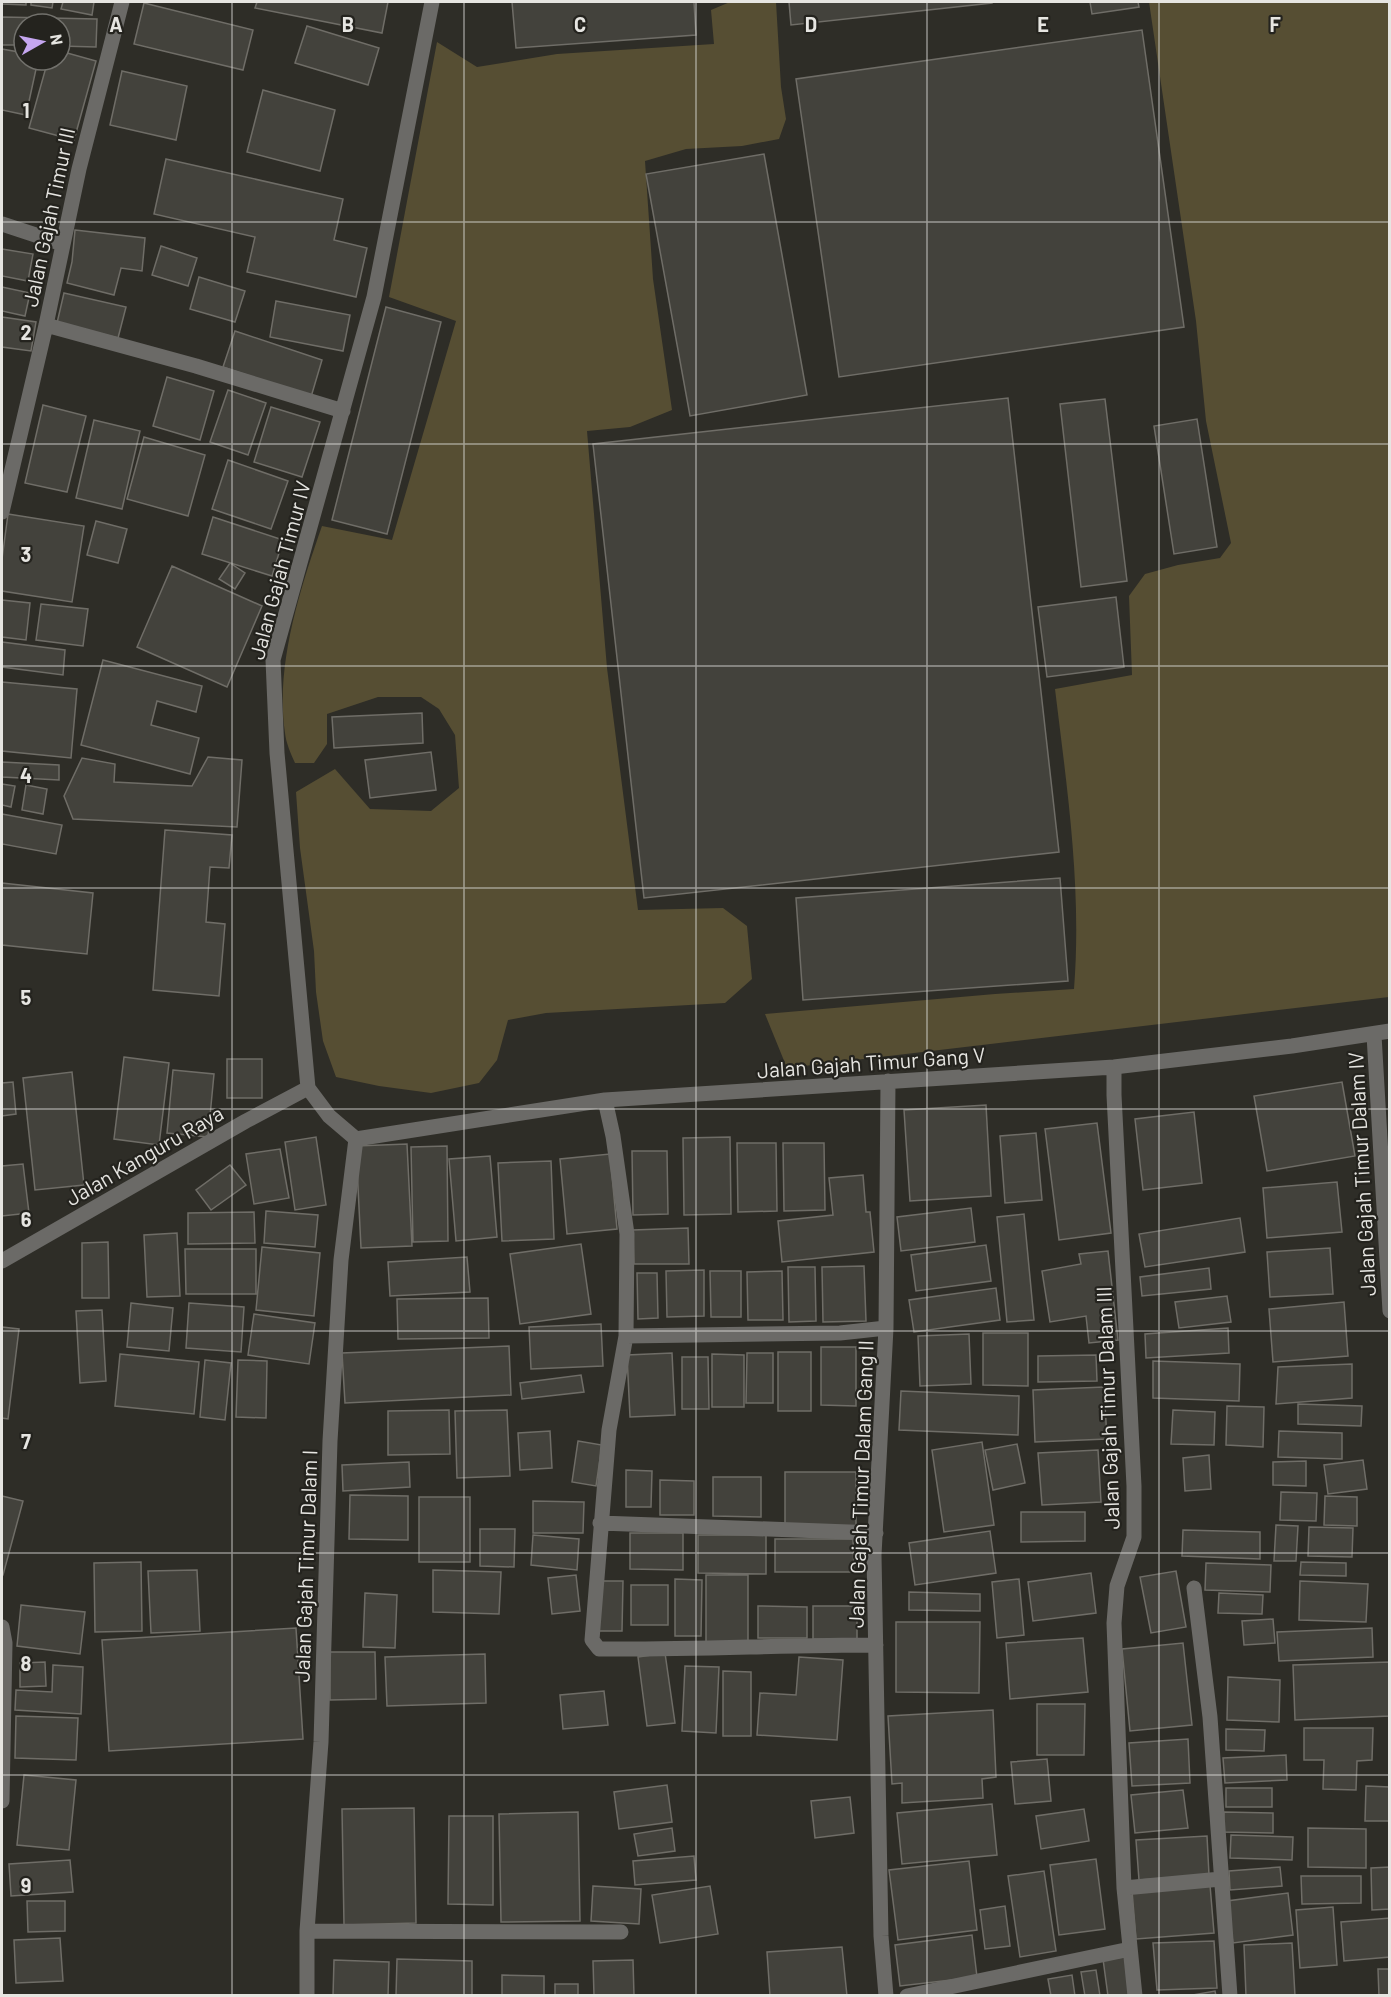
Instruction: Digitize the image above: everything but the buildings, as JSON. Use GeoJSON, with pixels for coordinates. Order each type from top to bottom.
{"type":"FeatureCollection","features":[{"type":"Feature","properties":{"kind":"street","name":"Jalan Gajah Timur III"},"geometry":{"type":"LineString","coordinates":[[2,512],[46,325],[79,169],[122,2]]}},
{"type":"Feature","properties":{"kind":"street","name":"Jalan Gajah Timur IV"},"geometry":{"type":"LineString","coordinates":[[308,1088],[277,753],[273,660],[374,297],[432,2]]}},
{"type":"Feature","properties":{"kind":"street"},"geometry":{"type":"LineString","coordinates":[[2,224],[63,244]]}},
{"type":"Feature","properties":{"kind":"street"},"geometry":{"type":"LineString","coordinates":[[46,325],[196,366],[343,411]]}},
{"type":"Feature","properties":{"kind":"street","name":"Jalan Gajah Timur Gang V"},"geometry":{"type":"LineString","coordinates":[[356,1139],[605,1101],[1114,1067],[1292,1047],[1382,1033]]}},
{"type":"Feature","properties":{"kind":"street","name":"Jalan Gajah Timur Dalam IV"},"geometry":{"type":"LineString","coordinates":[[1382,1033],[1389,1311]]}},
{"type":"Feature","properties":{"kind":"street","name":"Jalan Gajah Timur Dalam III"},"geometry":{"type":"LineString","coordinates":[[1114,1067],[1134,1486],[1134,1537],[1117,1586],[1114,1605],[1124,1888],[1135,1995]]}},
{"type":"Feature","properties":{"kind":"street","name":"Jalan Gajah Timur Dalam Gang II"},"geometry":{"type":"LineString","coordinates":[[886,1995],[881,1936],[876,1533],[886,1329],[888,1081]]}},
{"type":"Feature","properties":{"kind":"street"},"geometry":{"type":"LineString","coordinates":[[308,1088],[329,1116],[356,1139]]}},
{"type":"Feature","properties":{"kind":"street","name":"Jalan Kanguru Raya"},"geometry":{"type":"LineString","coordinates":[[2,1261],[308,1088]]}},
{"type":"Feature","properties":{"kind":"street"},"geometry":{"type":"LineString","coordinates":[[605,1101],[613,1136],[627,1234],[626,1335],[609,1430],[592,1640],[599,1649],[691,1650],[767,1645],[876,1645]]}},
{"type":"Feature","properties":{"kind":"street","name":"Jalan Gajah Timur Dalam I"},"geometry":{"type":"LineString","coordinates":[[307,1995],[307,1931],[321,1742],[330,1441],[340,1260],[356,1139]]}},
{"type":"Feature","properties":{"kind":"street"},"geometry":{"type":"LineString","coordinates":[[626,1335],[840,1333],[886,1329]]}},
{"type":"Feature","properties":{"kind":"street"},"geometry":{"type":"LineString","coordinates":[[600,1523],[876,1533]]}},
{"type":"Feature","properties":{"kind":"street"},"geometry":{"type":"LineString","coordinates":[[1194,1588],[1210,1717],[1230,1995]]}},
{"type":"Feature","properties":{"kind":"street"},"geometry":{"type":"LineString","coordinates":[[2,1627],[5,1643],[2,1801]]}},
{"type":"Feature","properties":{"kind":"street"},"geometry":{"type":"LineString","coordinates":[[1124,1888],[1221,1879]]}},
{"type":"Feature","properties":{"kind":"street"},"geometry":{"type":"LineString","coordinates":[[307,1931],[621,1932]]}},
{"type":"Feature","properties":{"kind":"street"},"geometry":{"type":"LineString","coordinates":[[907,1995],[1130,1949]]}},
{"type":"Feature","properties":{"kind":"shaded area"},"geometry":{"type":"Polygon","coordinates":[[[730,2],[776,2],[781,87],[786,119],[779,139],[742,146],[686,149],[645,161],[653,279],[672,410],[630,427],[587,431],[607,668],[638,910],[723,908],[747,926],[752,979],[725,1003],[546,1013],[508,1020],[497,1060],[479,1083],[431,1093],[336,1077],[323,1041],[316,992],[314,951],[300,848],[296,792],[335,769],[370,809],[431,811],[459,788],[455,735],[439,709],[421,697],[378,697],[327,714],[327,744],[314,763],[295,763],[286,737],[283,707],[283,681],[292,628],[322,526],[392,540],[456,321],[389,297],[437,42],[477,67],[557,54],[714,44],[711,10],[730,2]]]}},
{"type":"Feature","properties":{"kind":"shaded area"},"geometry":{"type":"Polygon","coordinates":[[[1149,2],[1389,2],[1389,997],[787,1068],[765,1014],[1074,989],[1075,876],[1055,689],[1132,675],[1129,596],[1145,574],[1178,565],[1220,558],[1231,543],[1206,421],[1196,321],[1149,2]]]}}]}
